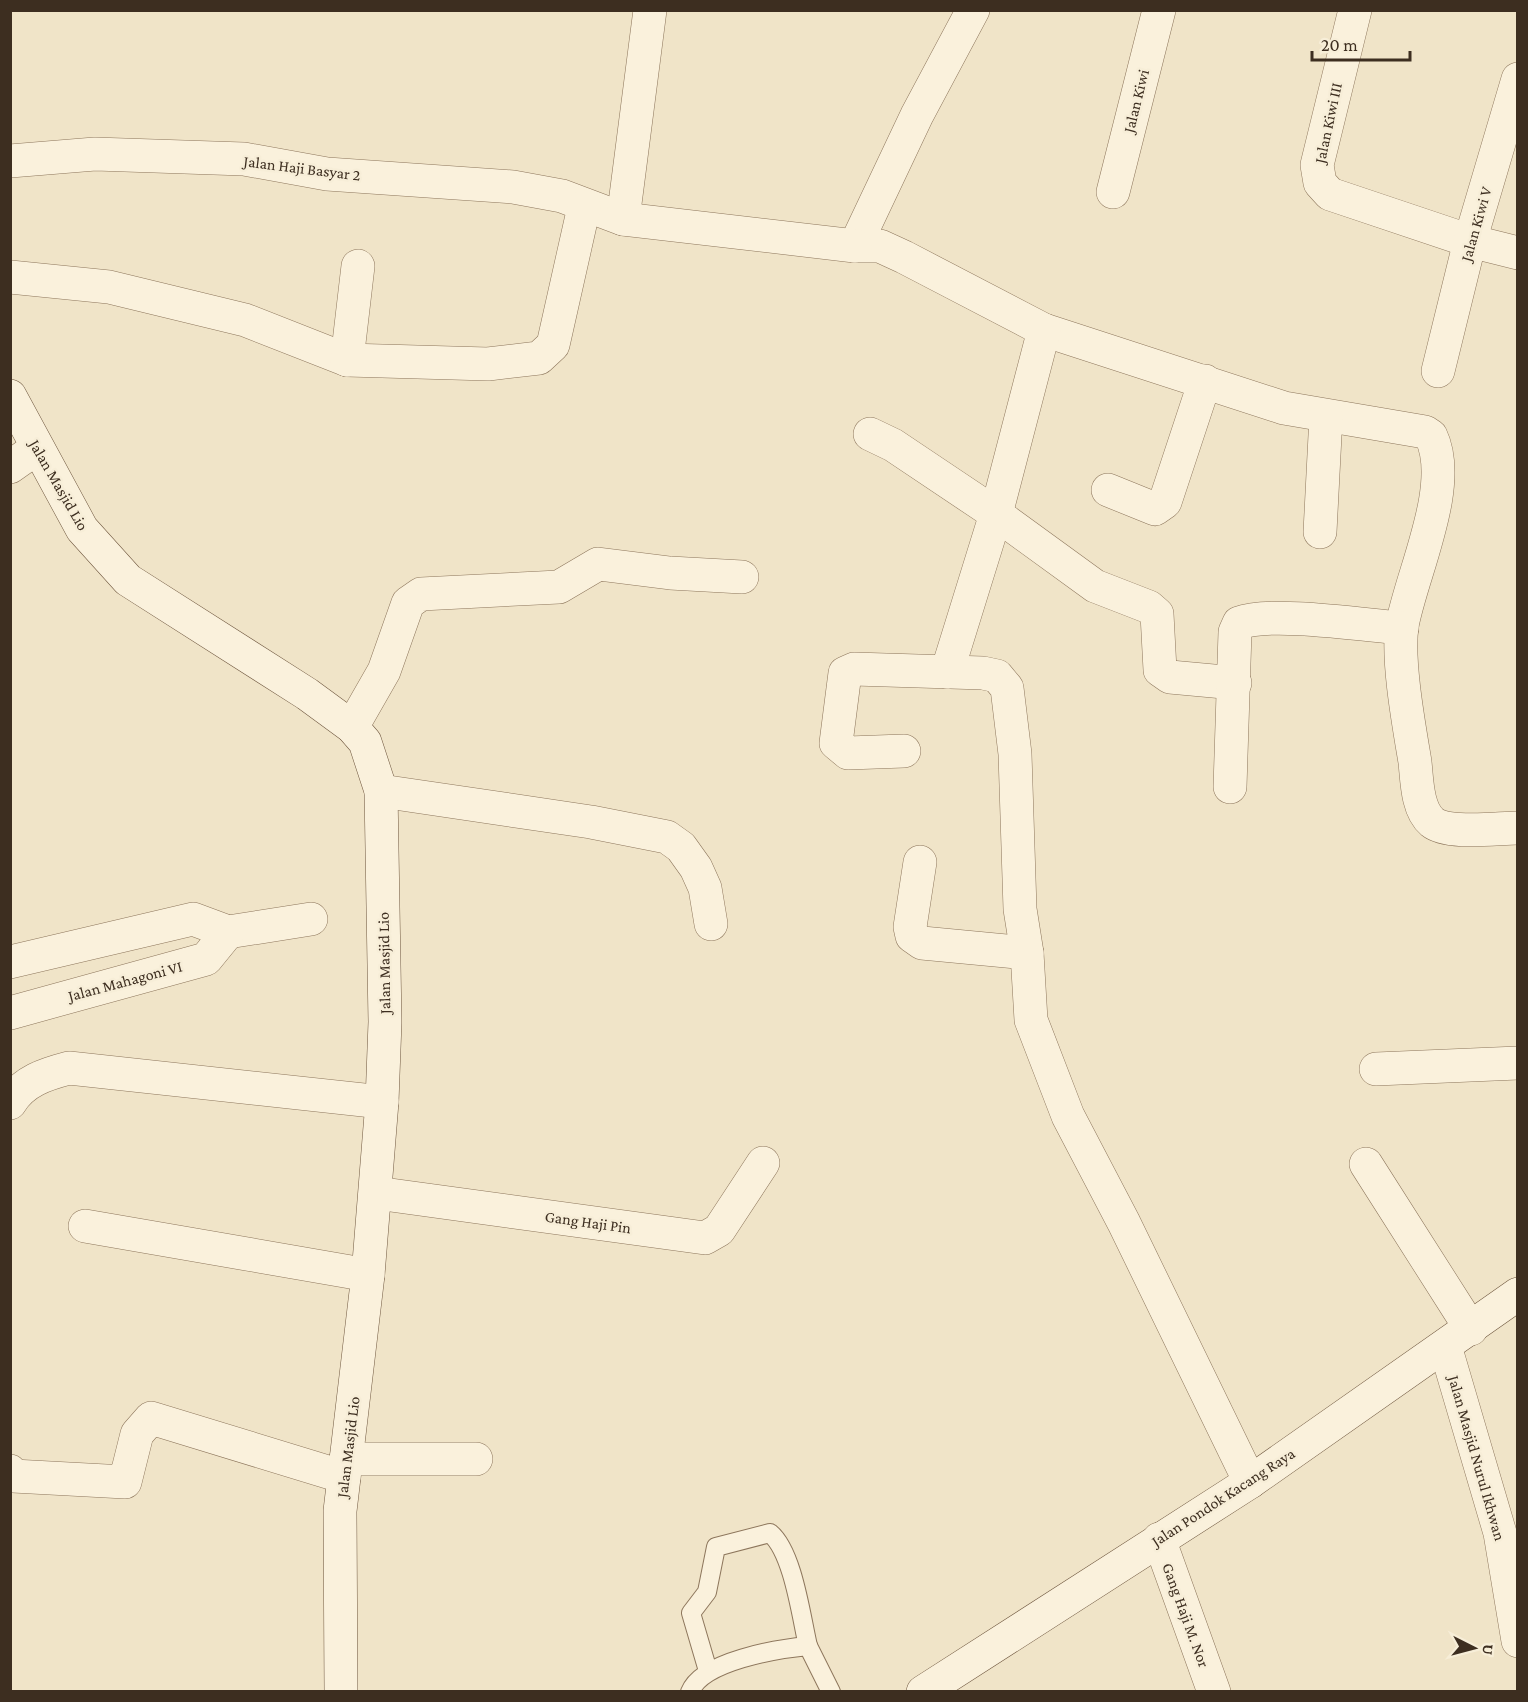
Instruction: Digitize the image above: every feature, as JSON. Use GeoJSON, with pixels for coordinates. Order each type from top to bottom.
{"type":"FeatureCollection","features":[{"type":"Feature","properties":{"kind":"street"},"geometry":{"type":"LineString","coordinates":[[623,219],[650,10]]}},
{"type":"Feature","properties":{"kind":"street"},"geometry":{"type":"LineString","coordinates":[[855,246],[917,115],[973,10]]}},
{"type":"Feature","properties":{"kind":"street","name":"Jalan Kiwi"},"geometry":{"type":"LineString","coordinates":[[1113,192],[1159,10]]}},
{"type":"Feature","properties":{"kind":"street","name":"Jalan Kiwi III"},"geometry":{"type":"LineString","coordinates":[[1354,10],[1317,165],[1320,183],[1330,194],[1470,241],[1518,253]]}},
{"type":"Feature","properties":{"kind":"street","name":"Jalan Kiwi V"},"geometry":{"type":"LineString","coordinates":[[1438,371],[1470,241],[1516,89]]}},
{"type":"Feature","properties":{"kind":"street","name":"Jalan Haji Basyar 2"},"geometry":{"type":"LineString","coordinates":[[10,161],[95,154],[244,159],[327,174],[513,187],[562,196],[584,207],[623,219],[855,246],[880,246],[1044,330],[1284,408],[1425,432],[1435,443],[1438,482],[1428,531],[1402,628],[1404,675],[1420,803],[1432,822],[1451,830],[1518,828]]}},
{"type":"Feature","properties":{"kind":"street"},"geometry":{"type":"LineString","coordinates":[[10,277],[109,287],[233,318],[346,360],[488,364],[539,358],[553,345],[584,207]]}},
{"type":"Feature","properties":{"kind":"street"},"geometry":{"type":"LineString","coordinates":[[346,360],[358,266]]}},
{"type":"Feature","properties":{"kind":"street"},"geometry":{"type":"LineString","coordinates":[[947,672],[996,514],[1044,330]]}},
{"type":"Feature","properties":{"kind":"street"},"geometry":{"type":"LineString","coordinates":[[1108,490],[1155,509],[1165,502],[1205,381]]}},
{"type":"Feature","properties":{"kind":"street","name":"Jalan Masjid Lio"},"geometry":{"type":"LineString","coordinates":[[10,396],[36,448],[82,529],[128,580],[307,694],[352,727],[365,742],[381,791],[385,1022],[382,1102],[368,1275],[340,1511],[341,1692]]}},
{"type":"Feature","properties":{"kind":"street"},"geometry":{"type":"LineString","coordinates":[[1320,532],[1326,416]]}},
{"type":"Feature","properties":{"kind":"street"},"geometry":{"type":"LineString","coordinates":[[870,434],[893,445],[996,514],[1095,586],[1149,607],[1156,614],[1160,670],[1170,677],[1235,682]]}},
{"type":"Feature","properties":{"kind":"street"},"geometry":{"type":"LineString","coordinates":[[10,467],[36,448]]}},
{"type":"Feature","properties":{"kind":"street"},"geometry":{"type":"LineString","coordinates":[[352,727],[384,671],[408,603],[421,594],[559,587],[598,564],[670,573],[742,577]]}},
{"type":"Feature","properties":{"kind":"street"},"geometry":{"type":"LineString","coordinates":[[1230,788],[1235,632],[1239,622],[1249,619],[1402,628]]}},
{"type":"Feature","properties":{"kind":"street"},"geometry":{"type":"LineString","coordinates":[[904,751],[848,753],[836,743],[845,673],[854,669],[983,673],[997,676],[1007,688],[1016,754],[1020,909],[1027,953],[1030,1020],[1068,1116],[1124,1223],[1250,1482]]}},
{"type":"Feature","properties":{"kind":"street"},"geometry":{"type":"LineString","coordinates":[[381,791],[591,822],[667,837],[681,847],[696,868],[705,888],[711,924]]}},
{"type":"Feature","properties":{"kind":"street"},"geometry":{"type":"LineString","coordinates":[[920,862],[910,927],[912,936],[922,943],[1027,953]]}},
{"type":"Feature","properties":{"kind":"street"},"geometry":{"type":"LineString","coordinates":[[10,962],[193,919],[228,932],[311,919]]}},
{"type":"Feature","properties":{"kind":"street","name":"Jalan Mahagoni VI"},"geometry":{"type":"LineString","coordinates":[[10,1012],[206,959],[228,932]]}},
{"type":"Feature","properties":{"kind":"street"},"geometry":{"type":"LineString","coordinates":[[1376,1069],[1518,1063]]}},
{"type":"Feature","properties":{"kind":"street"},"geometry":{"type":"LineString","coordinates":[[10,1103],[17,1092],[42,1076],[69,1068],[382,1102]]}},
{"type":"Feature","properties":{"kind":"street","name":"Gang Haji Pin"},"geometry":{"type":"LineString","coordinates":[[376,1192],[705,1238],[720,1230],[763,1163]]}},
{"type":"Feature","properties":{"kind":"street","name":"Jalan Masjid Nurul Ikhwan"},"geometry":{"type":"LineString","coordinates":[[1366,1164],[1458,1338],[1500,1533],[1518,1641]]}},
{"type":"Feature","properties":{"kind":"street"},"geometry":{"type":"LineString","coordinates":[[85,1226],[368,1275]]}},
{"type":"Feature","properties":{"kind":"street","name":"Jalan Pondok Kacang Raya"},"geometry":{"type":"LineString","coordinates":[[937,1688],[1159,1539],[1250,1482],[1518,1294]]}},
{"type":"Feature","properties":{"kind":"street"},"geometry":{"type":"LineString","coordinates":[[10,1471],[14,1476],[125,1482],[137,1434],[151,1418],[345,1468],[476,1459]]}},
{"type":"Feature","properties":{"kind":"street","name":"Gang Haji M. Nor"},"geometry":{"type":"LineString","coordinates":[[1159,1539],[1214,1692]]}},
{"type":"Feature","properties":{"kind":"lane"},"geometry":{"type":"LineString","coordinates":[[708,1671],[691,1613],[707,1592],[716,1546],[770,1533],[779,1540],[794,1587],[808,1646],[831,1692]]}},
{"type":"Feature","properties":{"kind":"lane"},"geometry":{"type":"LineString","coordinates":[[690,1692],[696,1680],[708,1671],[765,1652],[808,1646]]}}]}
